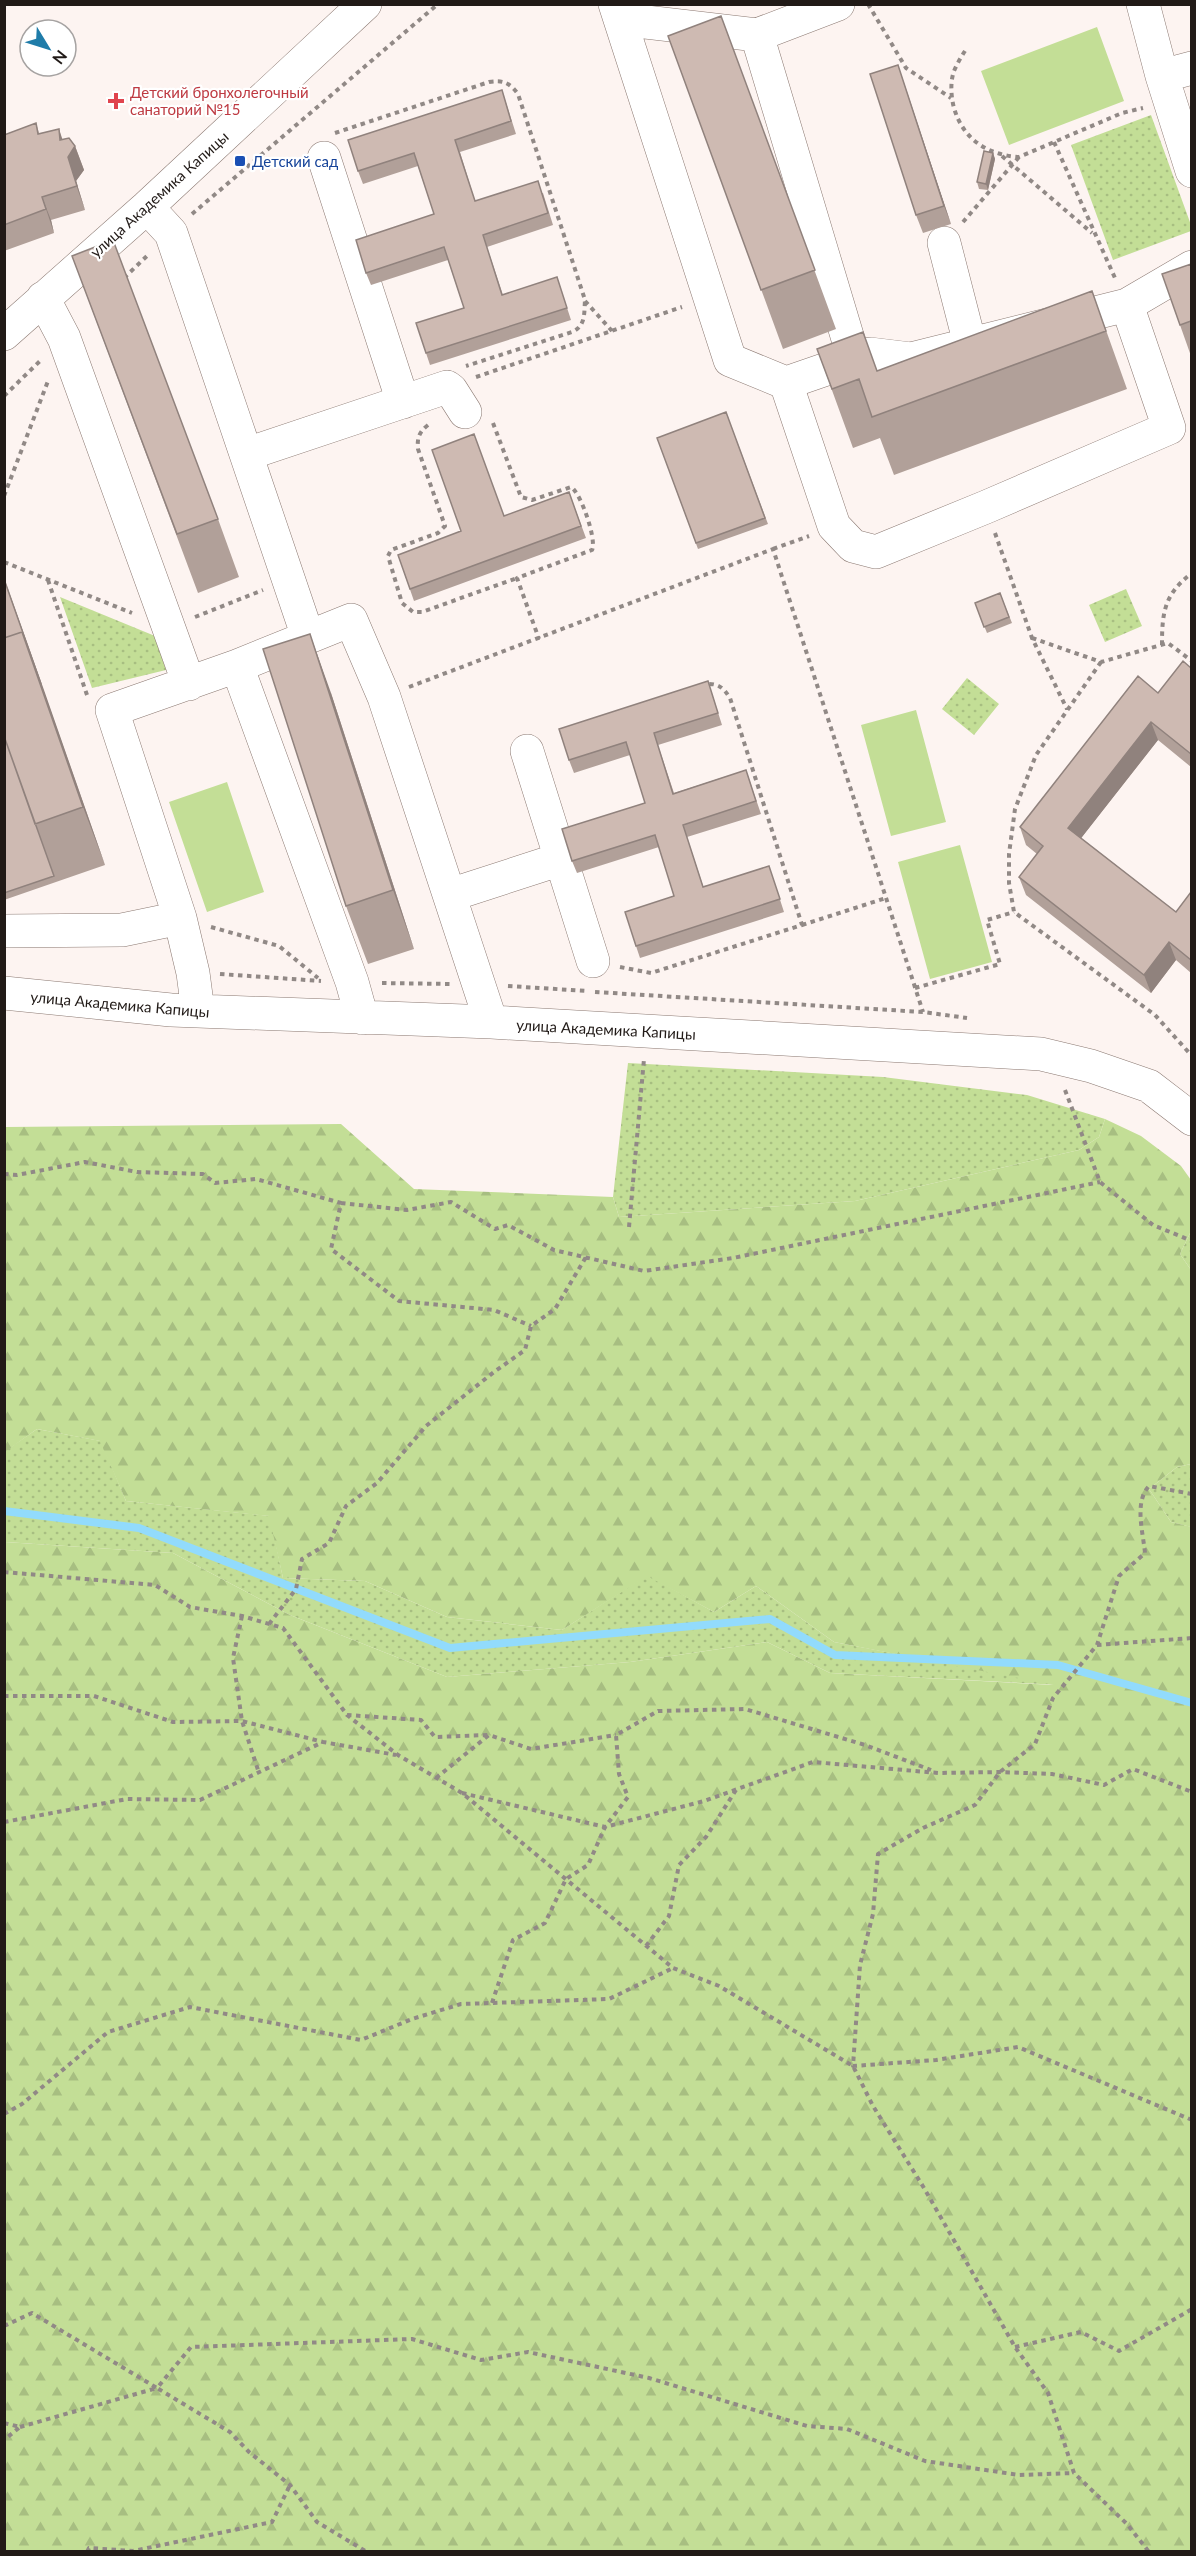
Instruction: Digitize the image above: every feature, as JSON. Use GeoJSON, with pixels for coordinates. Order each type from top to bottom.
{"type":"FeatureCollection","features":[{"type":"Feature","properties":{"kind":"street","name":"улица Академика Капицы"},"geometry":{"type":"LineString","coordinates":[[4,334],[147,207],[365,4]]}},
{"type":"Feature","properties":{"kind":"street"},"geometry":{"type":"LineString","coordinates":[[838,4],[757,35],[617,12],[730,360],[786,383],[870,354],[911,359],[1127,305],[1191,267]]}},
{"type":"Feature","properties":{"kind":"street"},"geometry":{"type":"LineString","coordinates":[[1143,4],[1175,82],[1191,171]]}},
{"type":"Feature","properties":{"kind":"street"},"geometry":{"type":"LineString","coordinates":[[757,35],[854,359]]}},
{"type":"Feature","properties":{"kind":"street"},"geometry":{"type":"LineString","coordinates":[[324,158],[403,402]]}},
{"type":"Feature","properties":{"kind":"street"},"geometry":{"type":"LineString","coordinates":[[147,207],[171,232],[308,637]]}},
{"type":"Feature","properties":{"kind":"street"},"geometry":{"type":"LineString","coordinates":[[944,243],[970,344]]}},
{"type":"Feature","properties":{"kind":"street"},"geometry":{"type":"LineString","coordinates":[[44,298],[64,338],[189,684]]}},
{"type":"Feature","properties":{"kind":"street"},"geometry":{"type":"LineString","coordinates":[[786,383],[834,526],[853,546],[876,552],[1180,423],[1127,305]]}},
{"type":"Feature","properties":{"kind":"street"},"geometry":{"type":"LineString","coordinates":[[247,454],[403,402],[459,389]]}},
{"type":"Feature","properties":{"kind":"street"},"geometry":{"type":"LineString","coordinates":[[198,1011],[193,972],[180,918],[112,710],[237,666],[351,620],[384,697],[491,1022]]}},
{"type":"Feature","properties":{"kind":"street"},"geometry":{"type":"LineString","coordinates":[[237,666],[352,982],[362,1018]]}},
{"type":"Feature","properties":{"kind":"street"},"geometry":{"type":"LineString","coordinates":[[527,751],[593,961]]}},
{"type":"Feature","properties":{"kind":"street"},"geometry":{"type":"LineString","coordinates":[[450,895],[561,860]]}},
{"type":"Feature","properties":{"kind":"street"},"geometry":{"type":"LineString","coordinates":[[4,931],[122,930],[180,918]]}},
{"type":"Feature","properties":{"kind":"street","name":"улица Академика Капицы"},"geometry":{"type":"LineString","coordinates":[[4,993],[113,1006],[198,1011],[491,1022],[1041,1054],[1091,1066],[1149,1086],[1186,1105]]}},
{"type":"Feature","properties":{"kind":"path"},"geometry":{"type":"LineString","coordinates":[[122,281],[171,232],[438,4]]}},
{"type":"Feature","properties":{"kind":"path"},"geometry":{"type":"LineString","coordinates":[[868,4],[906,68],[951,98]]}},
{"type":"Feature","properties":{"kind":"path"},"geometry":{"type":"LineString","coordinates":[[965,51],[953,73],[951,98],[959,124],[977,145],[1001,156],[1094,234]]}},
{"type":"Feature","properties":{"kind":"path"},"geometry":{"type":"LineString","coordinates":[[324,158],[325,146],[333,135],[344,129],[489,82],[500,80],[511,84],[518,94],[585,300],[584,320],[578,329],[459,389],[429,425],[421,430],[417,440],[418,449],[444,520],[443,530],[391,550],[387,561],[402,603],[413,612],[422,612],[592,550],[594,540],[576,489],[566,487],[532,500],[521,497],[492,421],[474,412],[459,389]]}},
{"type":"Feature","properties":{"kind":"path"},"geometry":{"type":"LineString","coordinates":[[1001,156],[1019,157],[1122,113],[1175,82]]}},
{"type":"Feature","properties":{"kind":"path"},"geometry":{"type":"LineString","coordinates":[[1054,142],[1127,305]]}},
{"type":"Feature","properties":{"kind":"path"},"geometry":{"type":"LineString","coordinates":[[944,243],[1019,157]]}},
{"type":"Feature","properties":{"kind":"path"},"geometry":{"type":"LineString","coordinates":[[459,389],[612,331],[709,298]]}},
{"type":"Feature","properties":{"kind":"path"},"geometry":{"type":"LineString","coordinates":[[585,300],[612,331]]}},
{"type":"Feature","properties":{"kind":"path"},"geometry":{"type":"LineString","coordinates":[[4,396],[64,338]]}},
{"type":"Feature","properties":{"kind":"path"},"geometry":{"type":"LineString","coordinates":[[4,496],[48,380]]}},
{"type":"Feature","properties":{"kind":"path"},"geometry":{"type":"LineString","coordinates":[[986,507],[1032,638],[1067,709]]}},
{"type":"Feature","properties":{"kind":"path"},"geometry":{"type":"LineString","coordinates":[[384,697],[834,526]]}},
{"type":"Feature","properties":{"kind":"path"},"geometry":{"type":"LineString","coordinates":[[773,549],[923,1012]]}},
{"type":"Feature","properties":{"kind":"path"},"geometry":{"type":"LineString","coordinates":[[1161,645],[1162,614],[1167,601],[1180,583],[1191,573]]}},
{"type":"Feature","properties":{"kind":"path"},"geometry":{"type":"LineString","coordinates":[[517,578],[539,639]]}},
{"type":"Feature","properties":{"kind":"path"},"geometry":{"type":"LineString","coordinates":[[48,580],[89,701],[112,710]]}},
{"type":"Feature","properties":{"kind":"path"},"geometry":{"type":"LineString","coordinates":[[1032,638],[1101,662],[1168,643],[1191,661]]}},
{"type":"Feature","properties":{"kind":"path"},"geometry":{"type":"LineString","coordinates":[[1101,662],[1036,754],[1015,809],[1009,854],[1009,883],[1014,912],[1155,1015],[1191,1056]]}},
{"type":"Feature","properties":{"kind":"path"},"geometry":{"type":"LineString","coordinates":[[695,687],[715,684],[723,687],[730,698],[802,925]]}},
{"type":"Feature","properties":{"kind":"path"},"geometry":{"type":"LineString","coordinates":[[593,961],[651,973],[886,898]]}},
{"type":"Feature","properties":{"kind":"path"},"geometry":{"type":"LineString","coordinates":[[915,988],[1000,963],[987,920],[1014,912]]}},
{"type":"Feature","properties":{"kind":"path"},"geometry":{"type":"LineString","coordinates":[[180,918],[279,946],[321,981]]}},
{"type":"Feature","properties":{"kind":"path"},"geometry":{"type":"LineString","coordinates":[[630,1227],[644,1052]]}},
{"type":"Feature","properties":{"kind":"path"},"geometry":{"type":"LineString","coordinates":[[1063,1084],[1100,1182],[1153,1225],[1191,1241]]}},
{"type":"Feature","properties":{"kind":"path"},"geometry":{"type":"LineString","coordinates":[[4,1174],[17,1175],[85,1162],[136,1172],[203,1174],[215,1183],[256,1179],[341,1203],[408,1210],[451,1202],[495,1229],[508,1225],[554,1250],[644,1271],[733,1258],[1100,1182]]}},
{"type":"Feature","properties":{"kind":"path"},"geometry":{"type":"LineString","coordinates":[[341,1203],[331,1249],[399,1300],[494,1310],[531,1326]]}},
{"type":"Feature","properties":{"kind":"path"},"geometry":{"type":"LineString","coordinates":[[269,1624],[296,1589],[302,1559],[329,1543],[346,1506],[376,1483],[426,1425],[525,1350],[531,1326],[555,1309],[586,1257]]}},
{"type":"Feature","properties":{"kind":"path"},"geometry":{"type":"LineString","coordinates":[[1149,2552],[1127,2524],[1074,2473],[1048,2393],[1015,2347],[924,2188],[873,2106],[853,2066],[860,1965],[873,1914],[878,1854],[923,1828],[975,1805],[1000,1772],[1035,1744],[1053,1698],[1097,1645],[1119,1576],[1145,1553],[1140,1510],[1142,1493],[1149,1486],[1191,1494]]}},
{"type":"Feature","properties":{"kind":"path"},"geometry":{"type":"LineString","coordinates":[[4,1572],[155,1585],[190,1607],[242,1616],[282,1628],[347,1714],[398,1755],[462,1793],[673,1968],[719,1986],[853,2066],[936,2061],[1018,2047],[1191,2120]]}},
{"type":"Feature","properties":{"kind":"path"},"geometry":{"type":"LineString","coordinates":[[242,1616],[233,1658],[242,1721],[259,1773]]}},
{"type":"Feature","properties":{"kind":"path"},"geometry":{"type":"LineString","coordinates":[[1097,1645],[1191,1638]]}},
{"type":"Feature","properties":{"kind":"path"},"geometry":{"type":"LineString","coordinates":[[4,1696],[94,1696],[173,1722],[242,1721],[323,1742],[398,1755]]}},
{"type":"Feature","properties":{"kind":"path"},"geometry":{"type":"LineString","coordinates":[[347,1714],[420,1720],[435,1737],[489,1735],[531,1749],[616,1735],[658,1711],[745,1709],[865,1745],[938,1773]]}},
{"type":"Feature","properties":{"kind":"path"},"geometry":{"type":"LineString","coordinates":[[436,1778],[489,1735]]}},
{"type":"Feature","properties":{"kind":"path"},"geometry":{"type":"LineString","coordinates":[[492,2003],[513,1940],[545,1923],[566,1879],[588,1865],[605,1827],[628,1797],[619,1774],[616,1735]]}},
{"type":"Feature","properties":{"kind":"path"},"geometry":{"type":"LineString","coordinates":[[4,1822],[127,1800],[200,1800],[323,1742]]}},
{"type":"Feature","properties":{"kind":"path"},"geometry":{"type":"LineString","coordinates":[[462,1793],[605,1827],[704,1802],[813,1762],[938,1773],[1052,1774],[1104,1785],[1133,1769],[1191,1792]]}},
{"type":"Feature","properties":{"kind":"path"},"geometry":{"type":"LineString","coordinates":[[646,1946],[669,1916],[679,1865],[706,1837],[736,1790]]}},
{"type":"Feature","properties":{"kind":"path"},"geometry":{"type":"LineString","coordinates":[[4,2114],[22,2104],[108,2032],[190,2007],[361,2040],[412,2019],[461,2004],[609,1999],[673,1968]]}},
{"type":"Feature","properties":{"kind":"path"},"geometry":{"type":"LineString","coordinates":[[1015,2347],[1082,2332],[1119,2350],[1191,2309]]}},
{"type":"Feature","properties":{"kind":"path"},"geometry":{"type":"LineString","coordinates":[[4,2326],[32,2313],[230,2432],[249,2452],[290,2486],[317,2522],[367,2552]]}},
{"type":"Feature","properties":{"kind":"path"},"geometry":{"type":"LineString","coordinates":[[4,2440],[20,2427],[157,2388],[191,2347],[412,2339],[481,2360],[528,2352],[649,2378],[807,2426],[847,2429],[925,2461],[1019,2475],[1074,2473]]}},
{"type":"Feature","properties":{"kind":"path"},"geometry":{"type":"LineString","coordinates":[[4,2423],[20,2427]]}},
{"type":"Feature","properties":{"kind":"path"},"geometry":{"type":"LineString","coordinates":[[87,2552],[89,2548],[133,2551],[272,2522],[290,2486]]}},
{"type":"Feature","properties":{"kind":"green space"},"geometry":{"type":"Polygon","coordinates":[[[1097,27],[1124,101],[1009,145],[981,71],[1097,27]]]}},
{"type":"Feature","properties":{"kind":"green space"},"geometry":{"type":"Polygon","coordinates":[[[1151,115],[1191,225],[1191,231],[1113,260],[1071,145],[1151,115]]]}},
{"type":"Feature","properties":{"kind":"green space"},"geometry":{"type":"Polygon","coordinates":[[[1126,589],[1142,626],[1105,642],[1089,605],[1126,589]]]}},
{"type":"Feature","properties":{"kind":"green space"},"geometry":{"type":"Polygon","coordinates":[[[60,597],[155,636],[166,670],[92,688],[60,597]]]}},
{"type":"Feature","properties":{"kind":"green space"},"geometry":{"type":"Polygon","coordinates":[[[967,678],[999,704],[974,735],[942,709],[967,678]]]}},
{"type":"Feature","properties":{"kind":"green space"},"geometry":{"type":"Polygon","coordinates":[[[916,710],[946,822],[891,836],[861,725],[916,710]]]}},
{"type":"Feature","properties":{"kind":"green space"},"geometry":{"type":"Polygon","coordinates":[[[227,782],[264,892],[207,912],[169,802],[227,782]]]}},
{"type":"Feature","properties":{"kind":"green space"},"geometry":{"type":"Polygon","coordinates":[[[960,845],[992,962],[930,979],[898,862],[960,845]]]}},
{"type":"Feature","properties":{"kind":"green space"},"geometry":{"type":"Polygon","coordinates":[[[628,1063],[883,1077],[1027,1095],[1105,1119],[1099,1137],[1079,1150],[855,1201],[619,1217],[613,1197],[628,1063]]]}},
{"type":"Feature","properties":{"kind":"green space"},"geometry":{"type":"Polygon","coordinates":[[[1105,1119],[1141,1136],[1181,1166],[1191,1180],[1191,1231],[1180,1254],[1191,1270],[1191,1464],[1177,1467],[1149,1489],[1171,1522],[1192,1527],[1191,2551],[5,2551],[5,1542],[173,1553],[290,1615],[447,1677],[630,1662],[767,1642],[830,1673],[1054,1685],[834,1642],[756,1586],[714,1612],[647,1576],[562,1630],[447,1617],[365,1581],[283,1578],[269,1516],[126,1501],[100,1441],[37,1429],[5,1452],[5,1127],[341,1124],[414,1189],[613,1197],[619,1217],[855,1201],[1079,1150],[1099,1137],[1105,1119]]]}},
{"type":"Feature","properties":{"kind":"green space"},"geometry":{"type":"Polygon","coordinates":[[[1191,1231],[1191,1270],[1180,1254],[1191,1231]]]}},
{"type":"Feature","properties":{"kind":"green space"},"geometry":{"type":"Polygon","coordinates":[[[37,1429],[101,1441],[126,1501],[270,1516],[283,1578],[365,1581],[447,1617],[562,1630],[647,1575],[714,1612],[756,1586],[834,1642],[1060,1685],[830,1673],[767,1642],[630,1662],[447,1677],[290,1615],[173,1553],[5,1542],[4,1452],[37,1429]]]}},
{"type":"Feature","properties":{"kind":"green space"},"geometry":{"type":"Polygon","coordinates":[[[1191,1464],[1191,1527],[1171,1522],[1149,1489],[1177,1467],[1191,1464]]]}},
{"type":"Feature","properties":{"kind":"building"},"geometry":{"type":"Polygon","coordinates":[[[721,16],[815,270],[761,290],[668,36],[721,16]]]}},
{"type":"Feature","properties":{"kind":"building"},"geometry":{"type":"Polygon","coordinates":[[[898,65],[944,206],[916,215],[870,74],[898,65]]]}},
{"type":"Feature","properties":{"kind":"building"},"geometry":{"type":"Polygon","coordinates":[[[502,90],[511,121],[455,140],[475,201],[538,181],[548,213],[483,235],[502,295],[557,277],[567,308],[426,353],[416,323],[464,308],[444,247],[366,273],[356,240],[434,214],[414,153],[358,171],[348,140],[502,90]]]}},
{"type":"Feature","properties":{"kind":"building"},"geometry":{"type":"Polygon","coordinates":[[[36,123],[38,134],[59,129],[60,140],[69,138],[75,146],[68,157],[77,186],[42,197],[46,209],[4,225],[4,135],[36,123]]]}},
{"type":"Feature","properties":{"kind":"building"},"geometry":{"type":"Polygon","coordinates":[[[984,151],[993,153],[986,184],[977,182],[984,151]]]}},
{"type":"Feature","properties":{"kind":"building"},"geometry":{"type":"Polygon","coordinates":[[[113,240],[218,519],[177,534],[72,256],[113,240]]]}},
{"type":"Feature","properties":{"kind":"building"},"geometry":{"type":"Polygon","coordinates":[[[1191,264],[1191,321],[1180,325],[1162,274],[1191,264]]]}},
{"type":"Feature","properties":{"kind":"building"},"geometry":{"type":"Polygon","coordinates":[[[1092,291],[1106,331],[872,417],[859,379],[832,389],[817,349],[863,332],[877,371],[1092,291]]]}},
{"type":"Feature","properties":{"kind":"building"},"geometry":{"type":"Polygon","coordinates":[[[726,412],[765,518],[696,543],[657,438],[726,412]]]}},
{"type":"Feature","properties":{"kind":"building"},"geometry":{"type":"Polygon","coordinates":[[[474,434],[504,516],[569,492],[581,526],[410,589],[398,555],[461,531],[432,450],[474,434]]]}},
{"type":"Feature","properties":{"kind":"building"},"geometry":{"type":"Polygon","coordinates":[[[4,579],[41,684],[22,632],[4,638],[4,579]]]}},
{"type":"Feature","properties":{"kind":"building"},"geometry":{"type":"Polygon","coordinates":[[[1000,593],[1009,617],[984,627],[975,603],[1000,593]]]}},
{"type":"Feature","properties":{"kind":"building"},"geometry":{"type":"Polygon","coordinates":[[[22,632],[83,807],[35,824],[4,736],[4,638],[22,632]]]}},
{"type":"Feature","properties":{"kind":"building"},"geometry":{"type":"Polygon","coordinates":[[[310,634],[393,890],[346,906],[263,649],[310,634]]]}},
{"type":"Feature","properties":{"kind":"building"},"geometry":{"type":"Polygon","coordinates":[[[1183,661],[1191,668],[1191,754],[1151,722],[1068,828],[1176,912],[1191,892],[1191,960],[1169,942],[1144,975],[1019,877],[1043,846],[1020,827],[1138,676],[1158,693],[1183,661]]]}},
{"type":"Feature","properties":{"kind":"building"},"geometry":{"type":"Polygon","coordinates":[[[708,681],[718,713],[654,733],[673,794],[746,770],[756,801],[683,825],[703,887],[769,866],[780,899],[636,946],[625,912],[674,896],[655,835],[572,861],[562,829],[645,803],[626,742],[569,760],[559,729],[708,681]]]}},
{"type":"Feature","properties":{"kind":"building"},"geometry":{"type":"Polygon","coordinates":[[[4,736],[54,876],[4,893],[4,736]]]}},
{"type":"Feature","properties":{"kind":"waterway"},"geometry":{"type":"LineString","coordinates":[[4,1511],[139,1528],[450,1648],[770,1619],[835,1655],[1058,1665],[1192,1703]]}},
{"type":"Feature","properties":{"kind":"place","name":"Детский бронхолегочный санаторий №15"},"geometry":{"type":"Point","coordinates":[116,101]}},
{"type":"Feature","properties":{"kind":"place","name":"Детский сад"},"geometry":{"type":"Point","coordinates":[240,161]}}]}
